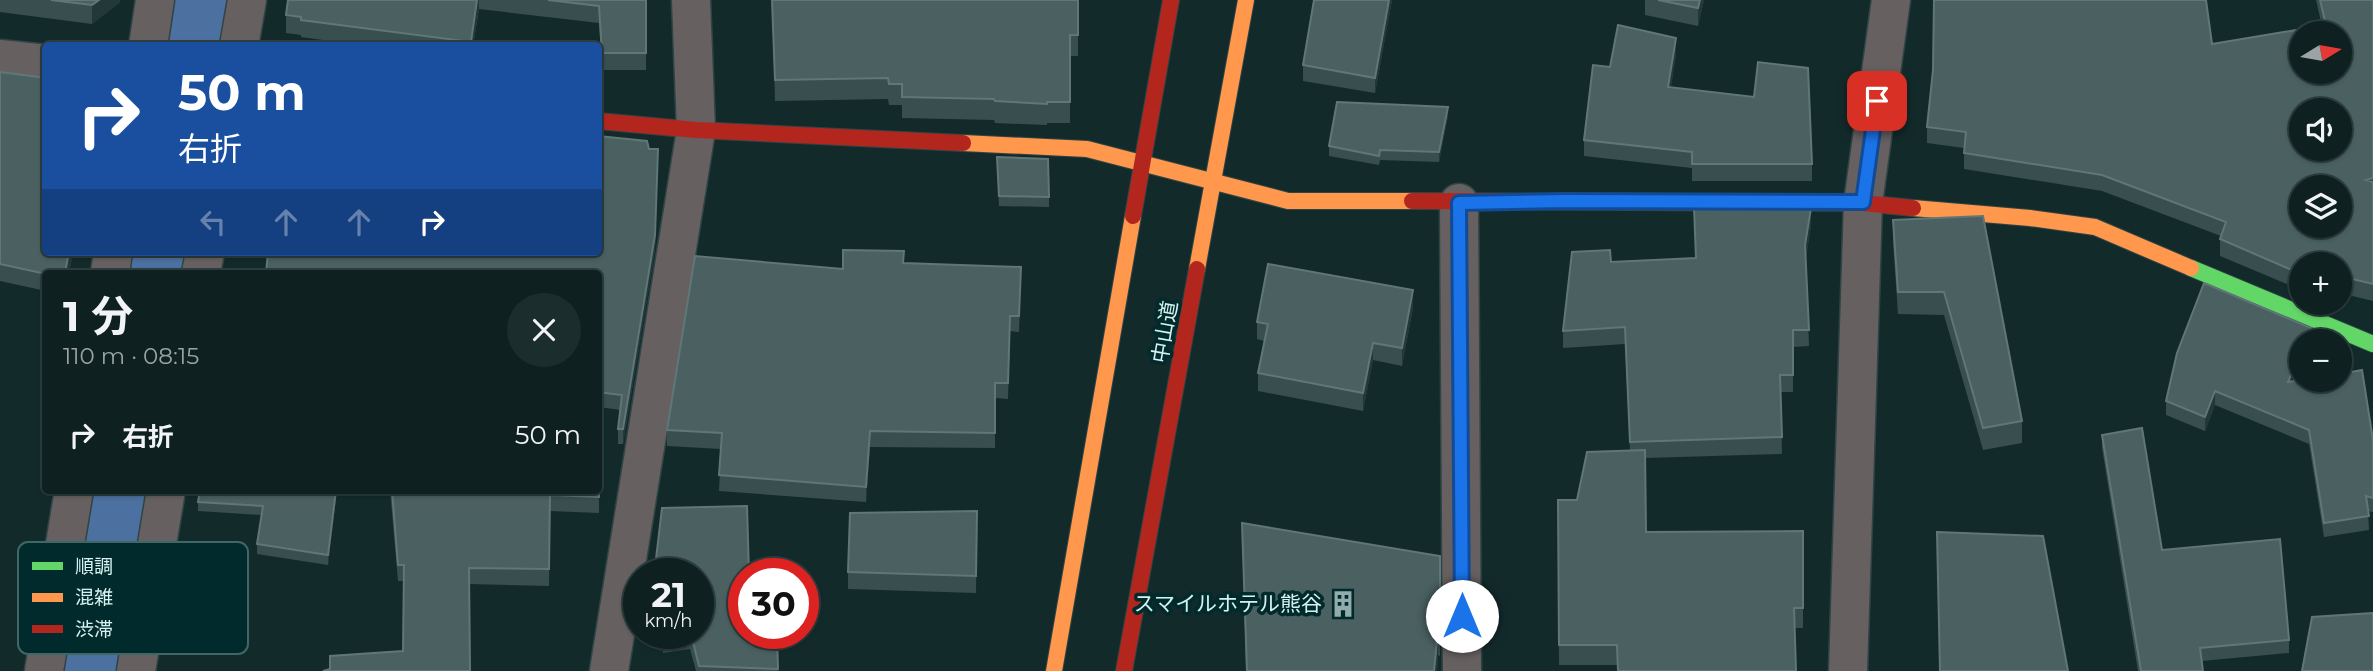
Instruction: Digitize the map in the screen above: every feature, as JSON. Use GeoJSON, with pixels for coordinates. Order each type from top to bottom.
{"type":"FeatureCollection","features":[{"type":"Feature","properties":{"kind":"main road"},"geometry":{"type":"LineString","coordinates":[[1054,671],[1171,0]]}},
{"type":"Feature","properties":{"kind":"main road","name":"中山道"},"geometry":{"type":"LineString","coordinates":[[1124,671],[1246,0]]}},
{"type":"Feature","properties":{"kind":"main road"},"geometry":{"type":"LineString","coordinates":[[602,121],[696,130],[1087,149],[1288,201],[1863,202],[2030,218],[2095,227],[2373,344]]}},
{"type":"Feature","properties":{"kind":"street"},"geometry":{"type":"LineString","coordinates":[[149,42],[155,0]]}},
{"type":"Feature","properties":{"kind":"street"},"geometry":{"type":"LineString","coordinates":[[240,42],[247,0]]}},
{"type":"Feature","properties":{"kind":"street"},"geometry":{"type":"LineString","coordinates":[[609,671],[696,130],[691,0]]}},
{"type":"Feature","properties":{"kind":"street"},"geometry":{"type":"LineString","coordinates":[[1848,671],[1863,202],[1891,0]]}},
{"type":"Feature","properties":{"kind":"street"},"geometry":{"type":"LineString","coordinates":[[0,60],[42,64]]}},
{"type":"Feature","properties":{"kind":"street"},"geometry":{"type":"LineString","coordinates":[[1459,203],[1462,671]]}},
{"type":"Feature","properties":{"kind":"street"},"geometry":{"type":"LineString","coordinates":[[65,542],[73,494]]}},
{"type":"Feature","properties":{"kind":"street"},"geometry":{"type":"LineString","coordinates":[[157,542],[165,494]]}},
{"type":"Feature","properties":{"kind":"building"},"geometry":{"type":"Polygon","coordinates":[[[51,0],[99,0],[92,5],[51,0]]]}},
{"type":"Feature","properties":{"kind":"building"},"geometry":{"type":"Polygon","coordinates":[[[288,0],[477,0],[471,42],[301,20],[301,17],[286,15],[288,0]]]}},
{"type":"Feature","properties":{"kind":"building"},"geometry":{"type":"Polygon","coordinates":[[[548,0],[646,0],[646,53],[602,53],[599,6],[548,0]]]}},
{"type":"Feature","properties":{"kind":"building"},"geometry":{"type":"Polygon","coordinates":[[[772,0],[1078,0],[1078,35],[1070,35],[1070,102],[1047,104],[994,99],[902,97],[902,84],[889,84],[888,78],[775,80],[772,0]]]}},
{"type":"Feature","properties":{"kind":"building"},"geometry":{"type":"Polygon","coordinates":[[[1314,0],[1389,0],[1375,78],[1303,65],[1314,0]]]}},
{"type":"Feature","properties":{"kind":"building"},"geometry":{"type":"Polygon","coordinates":[[[1658,0],[1700,0],[1698,8],[1658,0]]]}},
{"type":"Feature","properties":{"kind":"building"},"geometry":{"type":"Polygon","coordinates":[[[1934,0],[2206,0],[2212,44],[2289,31],[2289,84],[2352,84],[2352,21],[2325,21],[2320,0],[2373,0],[2373,178],[2366,180],[2373,182],[2373,284],[2352,279],[2352,252],[2289,252],[2289,269],[2220,239],[2226,222],[2102,175],[1964,153],[1966,132],[1927,127],[1933,70],[1934,0]]]}},
{"type":"Feature","properties":{"kind":"building"},"geometry":{"type":"Polygon","coordinates":[[[1618,25],[1676,38],[1668,87],[1754,97],[1758,62],[1808,68],[1812,164],[1692,164],[1692,152],[1584,140],[1593,65],[1610,67],[1618,25]]]}},
{"type":"Feature","properties":{"kind":"building"},"geometry":{"type":"Polygon","coordinates":[[[0,72],[42,77],[42,256],[68,256],[66,270],[42,270],[42,273],[0,264],[0,72]]]}},
{"type":"Feature","properties":{"kind":"building"},"geometry":{"type":"Polygon","coordinates":[[[1337,102],[1448,107],[1439,152],[1380,150],[1379,156],[1329,146],[1337,102]]]}},
{"type":"Feature","properties":{"kind":"building"},"geometry":{"type":"Polygon","coordinates":[[[602,136],[647,141],[649,149],[658,149],[655,235],[623,429],[618,429],[622,395],[602,392],[602,270],[266,270],[268,256],[602,256],[602,136]]]}},
{"type":"Feature","properties":{"kind":"building"},"geometry":{"type":"Polygon","coordinates":[[[997,157],[1048,159],[1049,197],[999,196],[997,157]]]}},
{"type":"Feature","properties":{"kind":"building"},"geometry":{"type":"Polygon","coordinates":[[[1694,207],[1811,208],[1805,245],[1809,330],[1793,330],[1793,375],[1780,375],[1782,437],[1630,442],[1625,327],[1563,331],[1572,252],[1610,250],[1611,262],[1696,258],[1694,207]]]}},
{"type":"Feature","properties":{"kind":"building"},"geometry":{"type":"Polygon","coordinates":[[[1983,216],[2022,421],[1983,428],[1944,292],[1898,292],[1893,220],[1983,216]]]}},
{"type":"Feature","properties":{"kind":"building"},"geometry":{"type":"Polygon","coordinates":[[[843,250],[904,251],[903,263],[1021,267],[1019,316],[1010,316],[1008,383],[995,383],[995,433],[870,431],[866,487],[719,475],[722,433],[667,430],[695,256],[843,269],[843,250]]]}},
{"type":"Feature","properties":{"kind":"building"},"geometry":{"type":"Polygon","coordinates":[[[1268,264],[1413,290],[1402,348],[1373,343],[1363,393],[1258,373],[1268,324],[1257,322],[1268,264]]]}},
{"type":"Feature","properties":{"kind":"building"},"geometry":{"type":"Polygon","coordinates":[[[2204,283],[2311,328],[2289,329],[2289,392],[2352,392],[2352,372],[2362,370],[2373,440],[2373,498],[2366,496],[2369,516],[2324,523],[2309,430],[2215,391],[2205,417],[2166,401],[2177,353],[2204,283]]]}},
{"type":"Feature","properties":{"kind":"building"},"geometry":{"type":"Polygon","coordinates":[[[2142,428],[2162,550],[2280,539],[2289,640],[2200,648],[2203,671],[2141,671],[2102,435],[2142,428]]]}},
{"type":"Feature","properties":{"kind":"building"},"geometry":{"type":"Polygon","coordinates":[[[1645,450],[1646,532],[1803,531],[1803,608],[1794,608],[1796,671],[1618,671],[1617,645],[1559,645],[1558,500],[1577,500],[1587,452],[1645,450]]]}},
{"type":"Feature","properties":{"kind":"building"},"geometry":{"type":"Polygon","coordinates":[[[199,494],[336,494],[328,555],[257,544],[263,506],[198,502],[199,494]]]}},
{"type":"Feature","properties":{"kind":"building"},"geometry":{"type":"Polygon","coordinates":[[[392,494],[599,494],[599,497],[550,495],[549,569],[469,568],[470,671],[323,671],[330,669],[330,656],[403,651],[404,565],[398,565],[392,494]]]}},
{"type":"Feature","properties":{"kind":"building"},"geometry":{"type":"Polygon","coordinates":[[[747,506],[749,558],[728,558],[728,649],[777,649],[778,669],[699,666],[695,649],[714,649],[714,558],[656,558],[662,508],[747,506]]]}},
{"type":"Feature","properties":{"kind":"building"},"geometry":{"type":"Polygon","coordinates":[[[977,511],[976,576],[848,572],[850,513],[977,511]]]}},
{"type":"Feature","properties":{"kind":"building","name":"スマイルホテル熊谷"},"geometry":{"type":"Polygon","coordinates":[[[1242,523],[1440,556],[1440,632],[1438,631],[1434,671],[1247,671],[1242,523]]]}},
{"type":"Feature","properties":{"kind":"building"},"geometry":{"type":"Polygon","coordinates":[[[1937,532],[2043,536],[2068,671],[1940,671],[1937,532]]]}},
{"type":"Feature","properties":{"kind":"building"},"geometry":{"type":"Polygon","coordinates":[[[2373,613],[2373,671],[2302,671],[2312,617],[2373,613]]]}},
{"type":"Feature","properties":{"kind":"waterway"},"geometry":{"type":"LineString","coordinates":[[196,34],[202,0]]}},
{"type":"Feature","properties":{"kind":"waterway"},"geometry":{"type":"LineString","coordinates":[[156,270],[158,256]]}},
{"type":"Feature","properties":{"kind":"waterway"},"geometry":{"type":"LineString","coordinates":[[110,542],[118,494]]}},
{"type":"Feature","properties":{"kind":"waterway"},"geometry":{"type":"LineString","coordinates":[[89,671],[92,654]]}},
{"type":"Feature","properties":{"kind":"traffic: fast"},"geometry":{"type":"LineString","coordinates":[[2191,268],[2373,344]]}},
{"type":"Feature","properties":{"kind":"traffic: slow"},"geometry":{"type":"LineString","coordinates":[[1197,269],[1246,0]]}},
{"type":"Feature","properties":{"kind":"traffic: slow"},"geometry":{"type":"LineString","coordinates":[[963,143],[1087,149],[1288,201],[1412,201]]}},
{"type":"Feature","properties":{"kind":"traffic: slow"},"geometry":{"type":"LineString","coordinates":[[1913,208],[2030,218],[2095,227],[2191,268]]}},
{"type":"Feature","properties":{"kind":"traffic: slow"},"geometry":{"type":"LineString","coordinates":[[1054,671],[1133,216]]}},
{"type":"Feature","properties":{"kind":"traffic: jam"},"geometry":{"type":"LineString","coordinates":[[1133,216],[1171,0]]}},
{"type":"Feature","properties":{"kind":"traffic: jam"},"geometry":{"type":"LineString","coordinates":[[602,121],[696,130],[963,143]]}},
{"type":"Feature","properties":{"kind":"traffic: jam"},"geometry":{"type":"LineString","coordinates":[[1412,201],[1863,203],[1913,208]]}},
{"type":"Feature","properties":{"kind":"traffic: jam"},"geometry":{"type":"LineString","coordinates":[[1124,671],[1197,269]]}},
{"type":"Feature","properties":{"kind":"place","name":"スマイルホテル熊谷"},"geometry":{"type":"Point","coordinates":[1343,604]}},
{"type":"Feature","properties":{"kind":"route"},"geometry":{"type":"LineString","coordinates":[[1462,616],[1459,203],[1863,202],[1877,101]]}}]}
